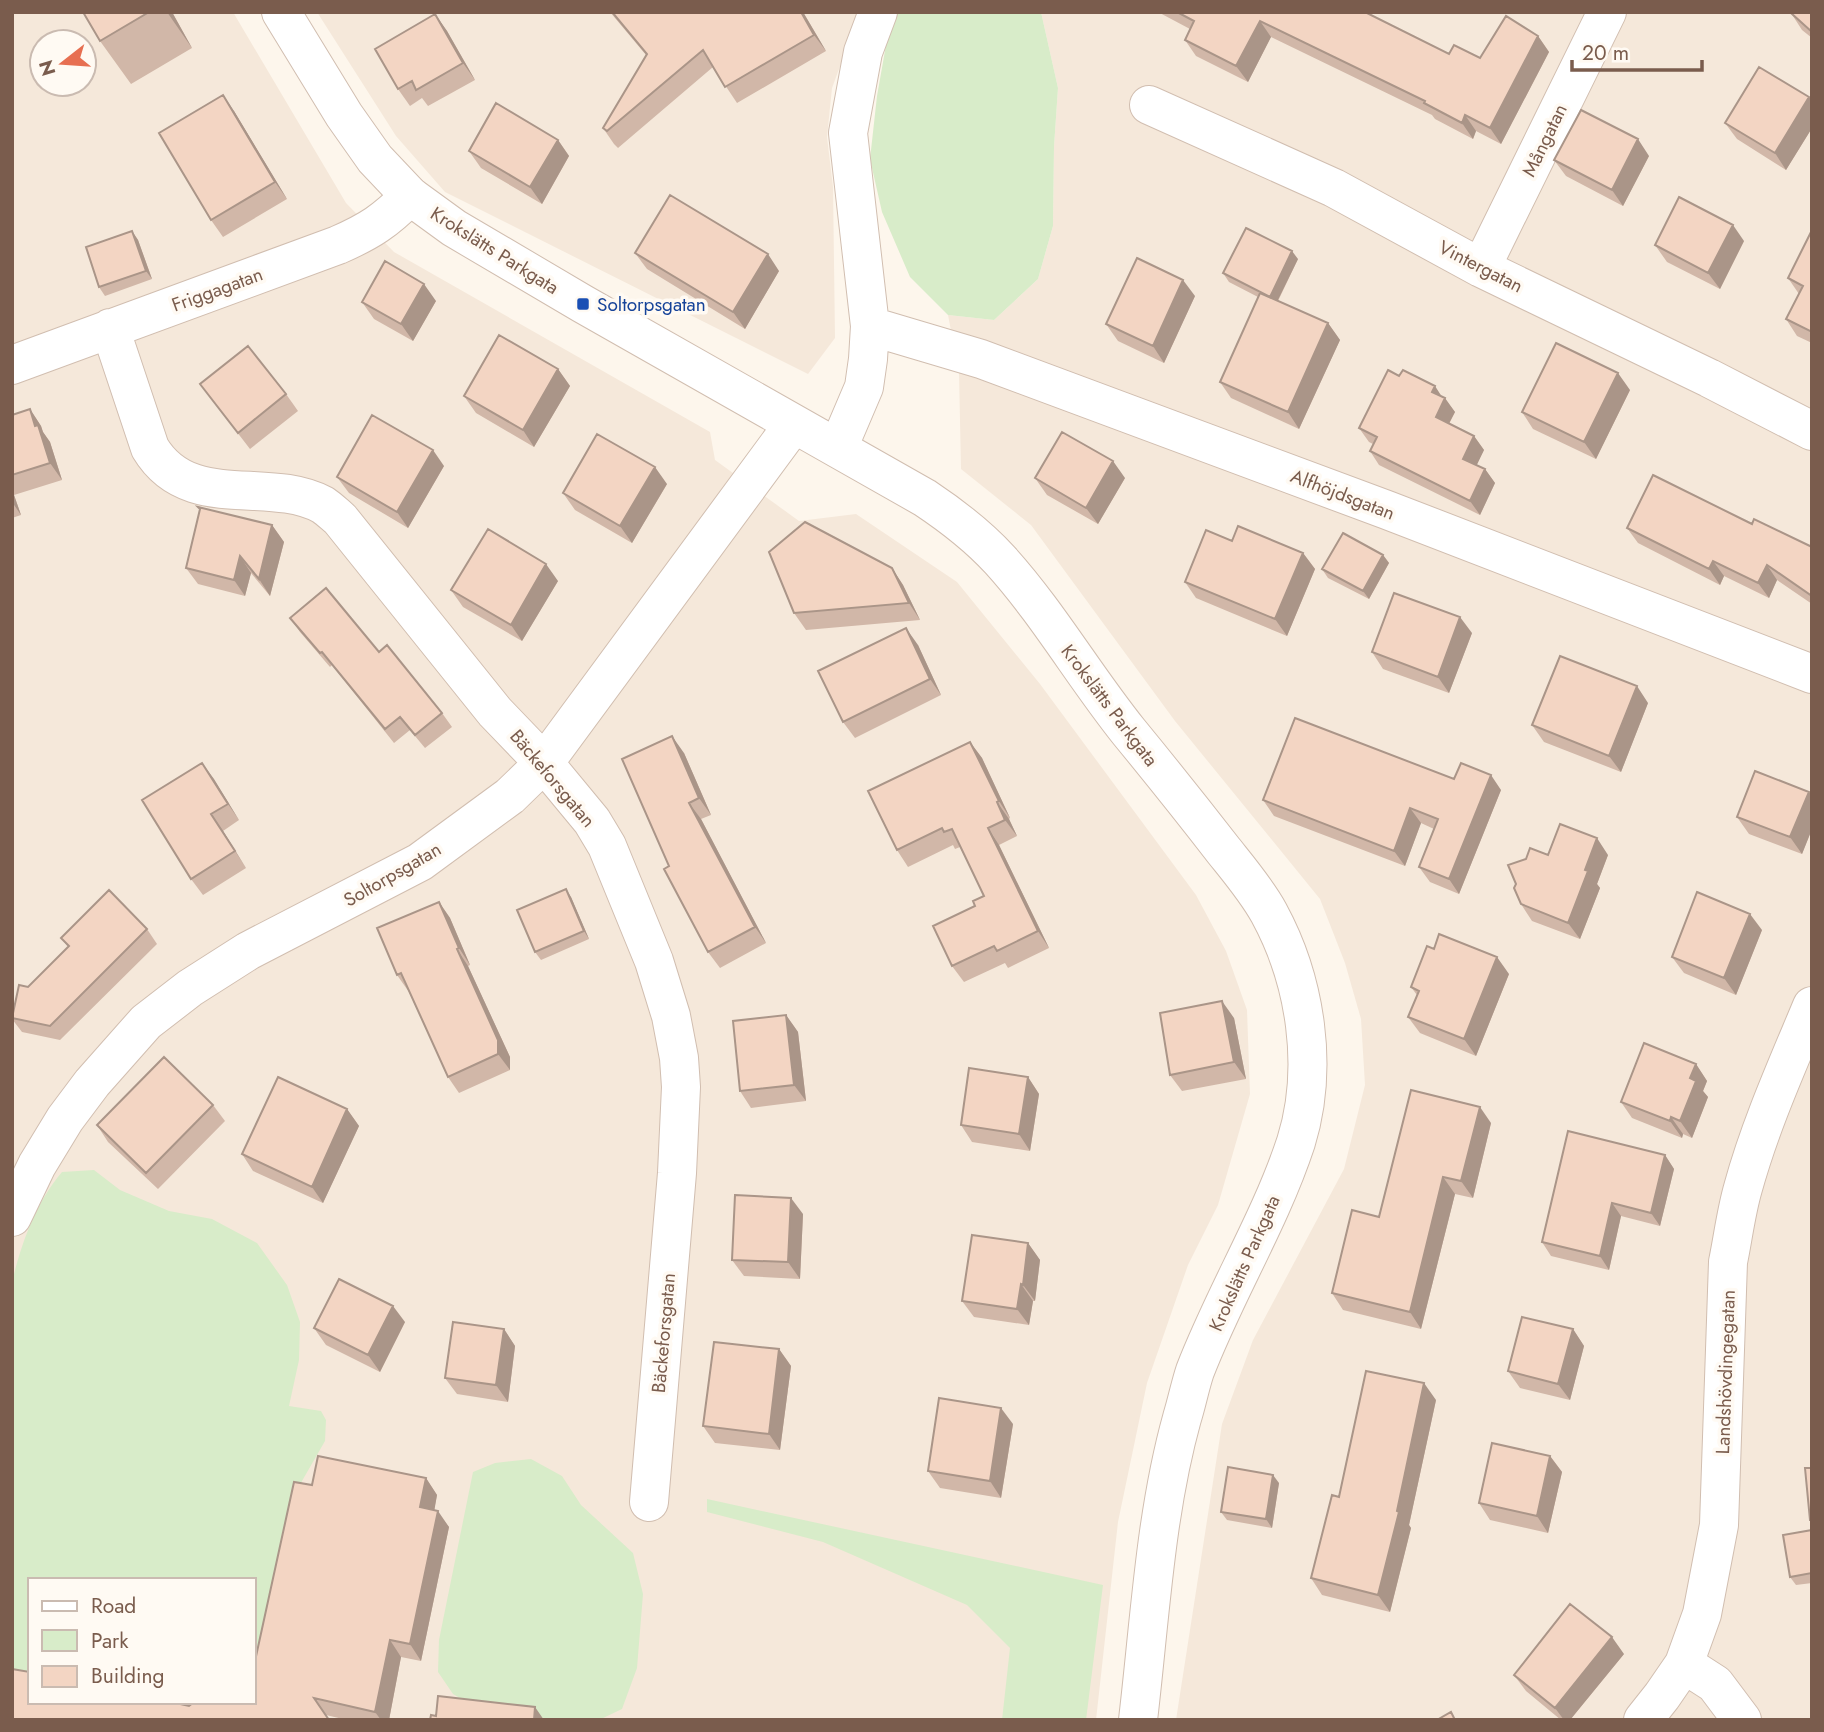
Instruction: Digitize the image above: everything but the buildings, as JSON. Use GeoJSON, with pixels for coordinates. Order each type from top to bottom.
{"type":"FeatureCollection","features":[{"type":"Feature","properties":{"kind":"street","name":"Krokslätts Parkgata"},"geometry":{"type":"LineString","coordinates":[[281,12],[344,115],[375,159],[411,196],[454,228],[793,425],[903,484],[953,516],[998,557],[1031,596],[1095,689],[1205,826],[1263,904],[1286,951],[1302,1004],[1308,1069],[1306,1104],[1295,1143],[1274,1197],[1195,1372],[1177,1439],[1160,1535],[1138,1720]]}},
{"type":"Feature","properties":{"kind":"street"},"geometry":{"type":"LineString","coordinates":[[838,448],[864,387],[870,326],[848,132],[863,52],[878,12]]}},
{"type":"Feature","properties":{"kind":"street","name":"Mångatan"},"geometry":{"type":"LineString","coordinates":[[1481,268],[1607,12]]}},
{"type":"Feature","properties":{"kind":"street","name":"Vintergatan"},"geometry":{"type":"LineString","coordinates":[[1149,105],[1334,188],[1481,268],[1812,431]]}},
{"type":"Feature","properties":{"kind":"street","name":"Friggagatan"},"geometry":{"type":"LineString","coordinates":[[12,365],[347,241],[387,220],[411,196]]}},
{"type":"Feature","properties":{"kind":"street","name":"Alfhöjdsgatan"},"geometry":{"type":"LineString","coordinates":[[870,326],[981,359],[1397,514],[1812,674]]}},
{"type":"Feature","properties":{"kind":"street","name":"Bäckeforsgatan"},"geometry":{"type":"LineString","coordinates":[[110,328],[150,448],[159,463],[176,477],[193,484],[299,497],[323,505],[340,519],[495,712],[592,821],[607,846],[654,961],[671,1016],[681,1087],[677,1173],[649,1502]]}},
{"type":"Feature","properties":{"kind":"street","name":"Soltorpsgatan"},"geometry":{"type":"LineString","coordinates":[[12,1217],[37,1165],[65,1119],[92,1083],[146,1021],[190,988],[248,951],[420,862],[510,796],[544,764],[793,425]]}},
{"type":"Feature","properties":{"kind":"street","name":"Landshövdingegatan"},"geometry":{"type":"LineString","coordinates":[[1643,1720],[1684,1664],[1702,1614],[1719,1525],[1728,1262],[1734,1228],[1743,1188],[1768,1111],[1812,1006]]}},
{"type":"Feature","properties":{"kind":"street"},"geometry":{"type":"LineString","coordinates":[[1684,1664],[1715,1684],[1742,1720]]}},
{"type":"Feature","properties":{"kind":"shaded area"},"geometry":{"type":"Polygon","coordinates":[[[12,12],[233,12],[346,203],[394,252],[710,432],[715,460],[799,521],[856,514],[957,582],[1040,684],[1196,895],[1226,951],[1247,1010],[1250,1094],[1218,1205],[1188,1265],[1147,1383],[1118,1522],[1096,1720],[12,1720],[12,12]]]}},
{"type":"Feature","properties":{"kind":"shaded area"},"geometry":{"type":"Polygon","coordinates":[[[317,12],[860,12],[832,88],[827,137],[833,187],[835,338],[808,374],[445,192],[396,136],[317,12]]]}},
{"type":"Feature","properties":{"kind":"shaded area"},"geometry":{"type":"Polygon","coordinates":[[[1041,12],[1812,12],[1812,1720],[1176,1720],[1222,1424],[1253,1340],[1344,1169],[1365,1085],[1361,1019],[1345,963],[1320,899],[1175,721],[1031,525],[961,469],[959,372],[948,315],[994,320],[1038,279],[1053,226],[1058,88],[1041,12]]]}},
{"type":"Feature","properties":{"kind":"green space"},"geometry":{"type":"Polygon","coordinates":[[[897,12],[1041,12],[1058,88],[1053,226],[1038,279],[994,320],[948,315],[910,277],[882,212],[870,159],[886,45],[897,12]]]}},
{"type":"Feature","properties":{"kind":"green space"},"geometry":{"type":"Polygon","coordinates":[[[94,1170],[120,1190],[169,1211],[212,1219],[257,1243],[287,1285],[300,1322],[299,1360],[289,1406],[321,1411],[326,1420],[325,1441],[302,1481],[262,1654],[256,1657],[256,1578],[28,1578],[28,1679],[12,1675],[12,1282],[31,1224],[44,1197],[62,1172],[94,1170]]]}},
{"type":"Feature","properties":{"kind":"green space"},"geometry":{"type":"Polygon","coordinates":[[[531,1459],[562,1476],[581,1505],[633,1553],[643,1594],[637,1668],[622,1709],[601,1719],[532,1720],[480,1710],[453,1694],[438,1672],[439,1640],[473,1472],[495,1463],[531,1459]]]}},
{"type":"Feature","properties":{"kind":"green space"},"geometry":{"type":"Polygon","coordinates":[[[707,1499],[1103,1585],[1086,1720],[1002,1720],[1010,1648],[967,1605],[823,1542],[707,1512],[707,1499]]]}},
{"type":"Feature","properties":{"kind":"place","name":"Soltorpsgatan"},"geometry":{"type":"Point","coordinates":[583,304]}}]}
